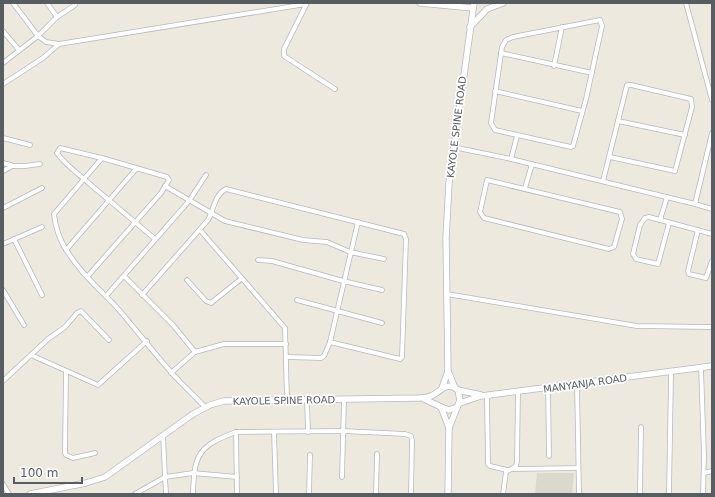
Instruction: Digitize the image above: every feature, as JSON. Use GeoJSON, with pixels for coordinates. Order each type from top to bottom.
{"type":"FeatureCollection","features":[{"type":"Feature","properties":{"kind":"main road"},"geometry":{"type":"LineString","coordinates":[[420,3],[473,5],[478,13],[486,8],[503,3]]}},
{"type":"Feature","properties":{"kind":"main road","name":"KAYOLE SPINE ROAD"},"geometry":{"type":"LineString","coordinates":[[448,371],[447,216],[453,147],[473,5]]}},
{"type":"Feature","properties":{"kind":"main road"},"geometry":{"type":"LineString","coordinates":[[470,27],[486,8]]}},
{"type":"Feature","properties":{"kind":"main road","name":"MANYANJA ROAD"},"geometry":{"type":"LineString","coordinates":[[459,405],[481,396],[712,366]]}},
{"type":"Feature","properties":{"kind":"main road"},"geometry":{"type":"LineString","coordinates":[[448,371],[460,396],[459,405],[449,428],[448,494]]}},
{"type":"Feature","properties":{"kind":"main road"},"geometry":{"type":"LineString","coordinates":[[448,371],[436,398],[449,428]]}},
{"type":"Feature","properties":{"kind":"main road"},"geometry":{"type":"LineString","coordinates":[[420,398],[430,397],[440,389],[448,386],[481,396]]}},
{"type":"Feature","properties":{"kind":"main road"},"geometry":{"type":"LineString","coordinates":[[420,398],[449,410],[459,405]]}},
{"type":"Feature","properties":{"kind":"main road","name":"KAYOLE SPINE ROAD"},"geometry":{"type":"LineString","coordinates":[[30,494],[101,478],[205,407],[224,401],[420,398]]}},
{"type":"Feature","properties":{"kind":"street"},"geometry":{"type":"LineString","coordinates":[[14,3],[38,36],[46,42],[59,44],[307,3]]}},
{"type":"Feature","properties":{"kind":"street"},"geometry":{"type":"LineString","coordinates":[[47,3],[57,17]]}},
{"type":"Feature","properties":{"kind":"street"},"geometry":{"type":"LineString","coordinates":[[3,63],[38,36],[57,17],[75,4],[74,3]]}},
{"type":"Feature","properties":{"kind":"street"},"geometry":{"type":"LineString","coordinates":[[307,3],[284,49],[284,56],[335,89]]}},
{"type":"Feature","properties":{"kind":"street"},"geometry":{"type":"LineString","coordinates":[[686,3],[712,100]]}},
{"type":"Feature","properties":{"kind":"street"},"geometry":{"type":"LineString","coordinates":[[600,20],[602,22],[592,73],[574,143],[571,147],[495,130],[491,123],[501,52],[504,43],[513,37],[562,28],[600,20]]}},
{"type":"Feature","properties":{"kind":"street"},"geometry":{"type":"LineString","coordinates":[[554,66],[562,28]]}},
{"type":"Feature","properties":{"kind":"street"},"geometry":{"type":"LineString","coordinates":[[3,31],[19,50]]}},
{"type":"Feature","properties":{"kind":"street"},"geometry":{"type":"LineString","coordinates":[[3,84],[43,58],[59,44]]}},
{"type":"Feature","properties":{"kind":"street"},"geometry":{"type":"LineString","coordinates":[[501,52],[554,66],[592,73]]}},
{"type":"Feature","properties":{"kind":"street"},"geometry":{"type":"LineString","coordinates":[[604,181],[627,85],[691,99],[693,103],[675,171],[610,157]]}},
{"type":"Feature","properties":{"kind":"street"},"geometry":{"type":"LineString","coordinates":[[496,91],[582,111]]}},
{"type":"Feature","properties":{"kind":"street"},"geometry":{"type":"LineString","coordinates":[[618,121],[685,135]]}},
{"type":"Feature","properties":{"kind":"street"},"geometry":{"type":"LineString","coordinates":[[695,204],[712,133]]}},
{"type":"Feature","properties":{"kind":"street"},"geometry":{"type":"LineString","coordinates":[[511,159],[517,136]]}},
{"type":"Feature","properties":{"kind":"street"},"geometry":{"type":"LineString","coordinates":[[3,138],[30,144]]}},
{"type":"Feature","properties":{"kind":"street"},"geometry":{"type":"LineString","coordinates":[[453,147],[604,181],[712,209]]}},
{"type":"Feature","properties":{"kind":"street"},"geometry":{"type":"LineString","coordinates":[[87,277],[135,222],[169,181],[167,176],[60,148],[57,150],[58,155],[68,165],[109,201],[135,222],[155,239]]}},
{"type":"Feature","properties":{"kind":"street"},"geometry":{"type":"LineString","coordinates":[[102,158],[54,214],[55,223],[66,250],[87,277],[147,341],[171,373],[205,407]]}},
{"type":"Feature","properties":{"kind":"street"},"geometry":{"type":"LineString","coordinates":[[3,164],[12,166],[40,164]]}},
{"type":"Feature","properties":{"kind":"street"},"geometry":{"type":"LineString","coordinates":[[525,188],[532,164]]}},
{"type":"Feature","properties":{"kind":"street"},"geometry":{"type":"LineString","coordinates":[[3,170],[12,166]]}},
{"type":"Feature","properties":{"kind":"street"},"geometry":{"type":"LineString","coordinates":[[66,250],[136,169]]}},
{"type":"Feature","properties":{"kind":"street"},"geometry":{"type":"LineString","coordinates":[[106,296],[189,201],[206,175]]}},
{"type":"Feature","properties":{"kind":"street"},"geometry":{"type":"LineString","coordinates":[[487,180],[525,188],[620,212],[622,219],[614,247],[609,249],[484,218],[482,216],[480,212],[487,180]]}},
{"type":"Feature","properties":{"kind":"street"},"geometry":{"type":"LineString","coordinates":[[165,186],[225,221],[303,240],[327,242],[350,252],[384,260]]}},
{"type":"Feature","properties":{"kind":"street"},"geometry":{"type":"LineString","coordinates":[[3,208],[42,188]]}},
{"type":"Feature","properties":{"kind":"street"},"geometry":{"type":"LineString","coordinates":[[142,295],[210,218],[210,212],[219,195],[226,188],[405,235],[402,357],[400,359],[330,342]]}},
{"type":"Feature","properties":{"kind":"street"},"geometry":{"type":"LineString","coordinates":[[660,220],[667,197]]}},
{"type":"Feature","properties":{"kind":"street"},"geometry":{"type":"LineString","coordinates":[[670,223],[658,264],[636,259],[633,254],[642,221],[649,217],[712,234]]}},
{"type":"Feature","properties":{"kind":"street"},"geometry":{"type":"LineString","coordinates":[[287,357],[322,358],[324,356],[330,342],[343,281],[358,222]]}},
{"type":"Feature","properties":{"kind":"street"},"geometry":{"type":"LineString","coordinates":[[3,244],[42,227]]}},
{"type":"Feature","properties":{"kind":"street"},"geometry":{"type":"LineString","coordinates":[[200,230],[285,328],[287,357],[286,399]]}},
{"type":"Feature","properties":{"kind":"street"},"geometry":{"type":"LineString","coordinates":[[698,230],[688,271],[689,274],[706,278],[712,261]]}},
{"type":"Feature","properties":{"kind":"street"},"geometry":{"type":"LineString","coordinates":[[14,239],[42,295]]}},
{"type":"Feature","properties":{"kind":"street"},"geometry":{"type":"LineString","coordinates":[[258,260],[272,261],[343,281],[382,290]]}},
{"type":"Feature","properties":{"kind":"street"},"geometry":{"type":"LineString","coordinates":[[124,276],[173,325],[195,352]]}},
{"type":"Feature","properties":{"kind":"street"},"geometry":{"type":"LineString","coordinates":[[187,280],[206,301],[211,303],[242,279]]}},
{"type":"Feature","properties":{"kind":"street"},"geometry":{"type":"LineString","coordinates":[[3,290],[24,325]]}},
{"type":"Feature","properties":{"kind":"street"},"geometry":{"type":"LineString","coordinates":[[447,294],[637,326],[712,327]]}},
{"type":"Feature","properties":{"kind":"street"},"geometry":{"type":"LineString","coordinates":[[297,300],[382,322]]}},
{"type":"Feature","properties":{"kind":"street"},"geometry":{"type":"LineString","coordinates":[[3,381],[48,339],[64,327],[77,313],[81,311],[109,340]]}},
{"type":"Feature","properties":{"kind":"street"},"geometry":{"type":"LineString","coordinates":[[31,356],[98,385],[107,379],[147,341]]}},
{"type":"Feature","properties":{"kind":"street"},"geometry":{"type":"LineString","coordinates":[[171,373],[195,352],[230,343],[286,344]]}},
{"type":"Feature","properties":{"kind":"street"},"geometry":{"type":"LineString","coordinates":[[701,367],[704,473],[703,494]]}},
{"type":"Feature","properties":{"kind":"street"},"geometry":{"type":"LineString","coordinates":[[66,372],[66,456],[73,458],[95,452]]}},
{"type":"Feature","properties":{"kind":"street"},"geometry":{"type":"LineString","coordinates":[[669,494],[671,374]]}},
{"type":"Feature","properties":{"kind":"street"},"geometry":{"type":"LineString","coordinates":[[577,384],[579,494]]}},
{"type":"Feature","properties":{"kind":"street"},"geometry":{"type":"LineString","coordinates":[[548,388],[549,456]]}},
{"type":"Feature","properties":{"kind":"street"},"geometry":{"type":"LineString","coordinates":[[503,494],[504,478],[509,470],[516,466],[517,461],[518,392]]}},
{"type":"Feature","properties":{"kind":"street"},"geometry":{"type":"LineString","coordinates":[[490,395],[487,398],[488,464],[490,466],[509,470],[578,468]]}},
{"type":"Feature","properties":{"kind":"street"},"geometry":{"type":"LineString","coordinates":[[307,399],[308,432]]}},
{"type":"Feature","properties":{"kind":"street"},"geometry":{"type":"LineString","coordinates":[[342,477],[344,399]]}},
{"type":"Feature","properties":{"kind":"street"},"geometry":{"type":"LineString","coordinates":[[640,494],[641,427]]}},
{"type":"Feature","properties":{"kind":"street"},"geometry":{"type":"LineString","coordinates":[[193,494],[193,473],[198,458],[210,444],[236,432],[343,431],[405,434],[411,436],[411,494]]}},
{"type":"Feature","properties":{"kind":"street"},"geometry":{"type":"LineString","coordinates":[[236,432],[237,494]]}},
{"type":"Feature","properties":{"kind":"street"},"geometry":{"type":"LineString","coordinates":[[274,432],[276,494]]}},
{"type":"Feature","properties":{"kind":"street"},"geometry":{"type":"LineString","coordinates":[[163,435],[166,494]]}},
{"type":"Feature","properties":{"kind":"street"},"geometry":{"type":"LineString","coordinates":[[376,494],[377,454]]}},
{"type":"Feature","properties":{"kind":"street"},"geometry":{"type":"LineString","coordinates":[[309,494],[310,455]]}},
{"type":"Feature","properties":{"kind":"street"},"geometry":{"type":"LineString","coordinates":[[704,473],[712,471]]}},
{"type":"Feature","properties":{"kind":"street"},"geometry":{"type":"LineString","coordinates":[[135,494],[166,477],[193,473],[237,478]]}},
{"type":"Feature","properties":{"kind":"street"},"geometry":{"type":"LineString","coordinates":[[3,484],[9,494]]}},
{"type":"Feature","properties":{"kind":"shaded area"},"geometry":{"type":"Polygon","coordinates":[[[537,473],[574,473],[572,494],[535,494],[537,473]]]}}]}
